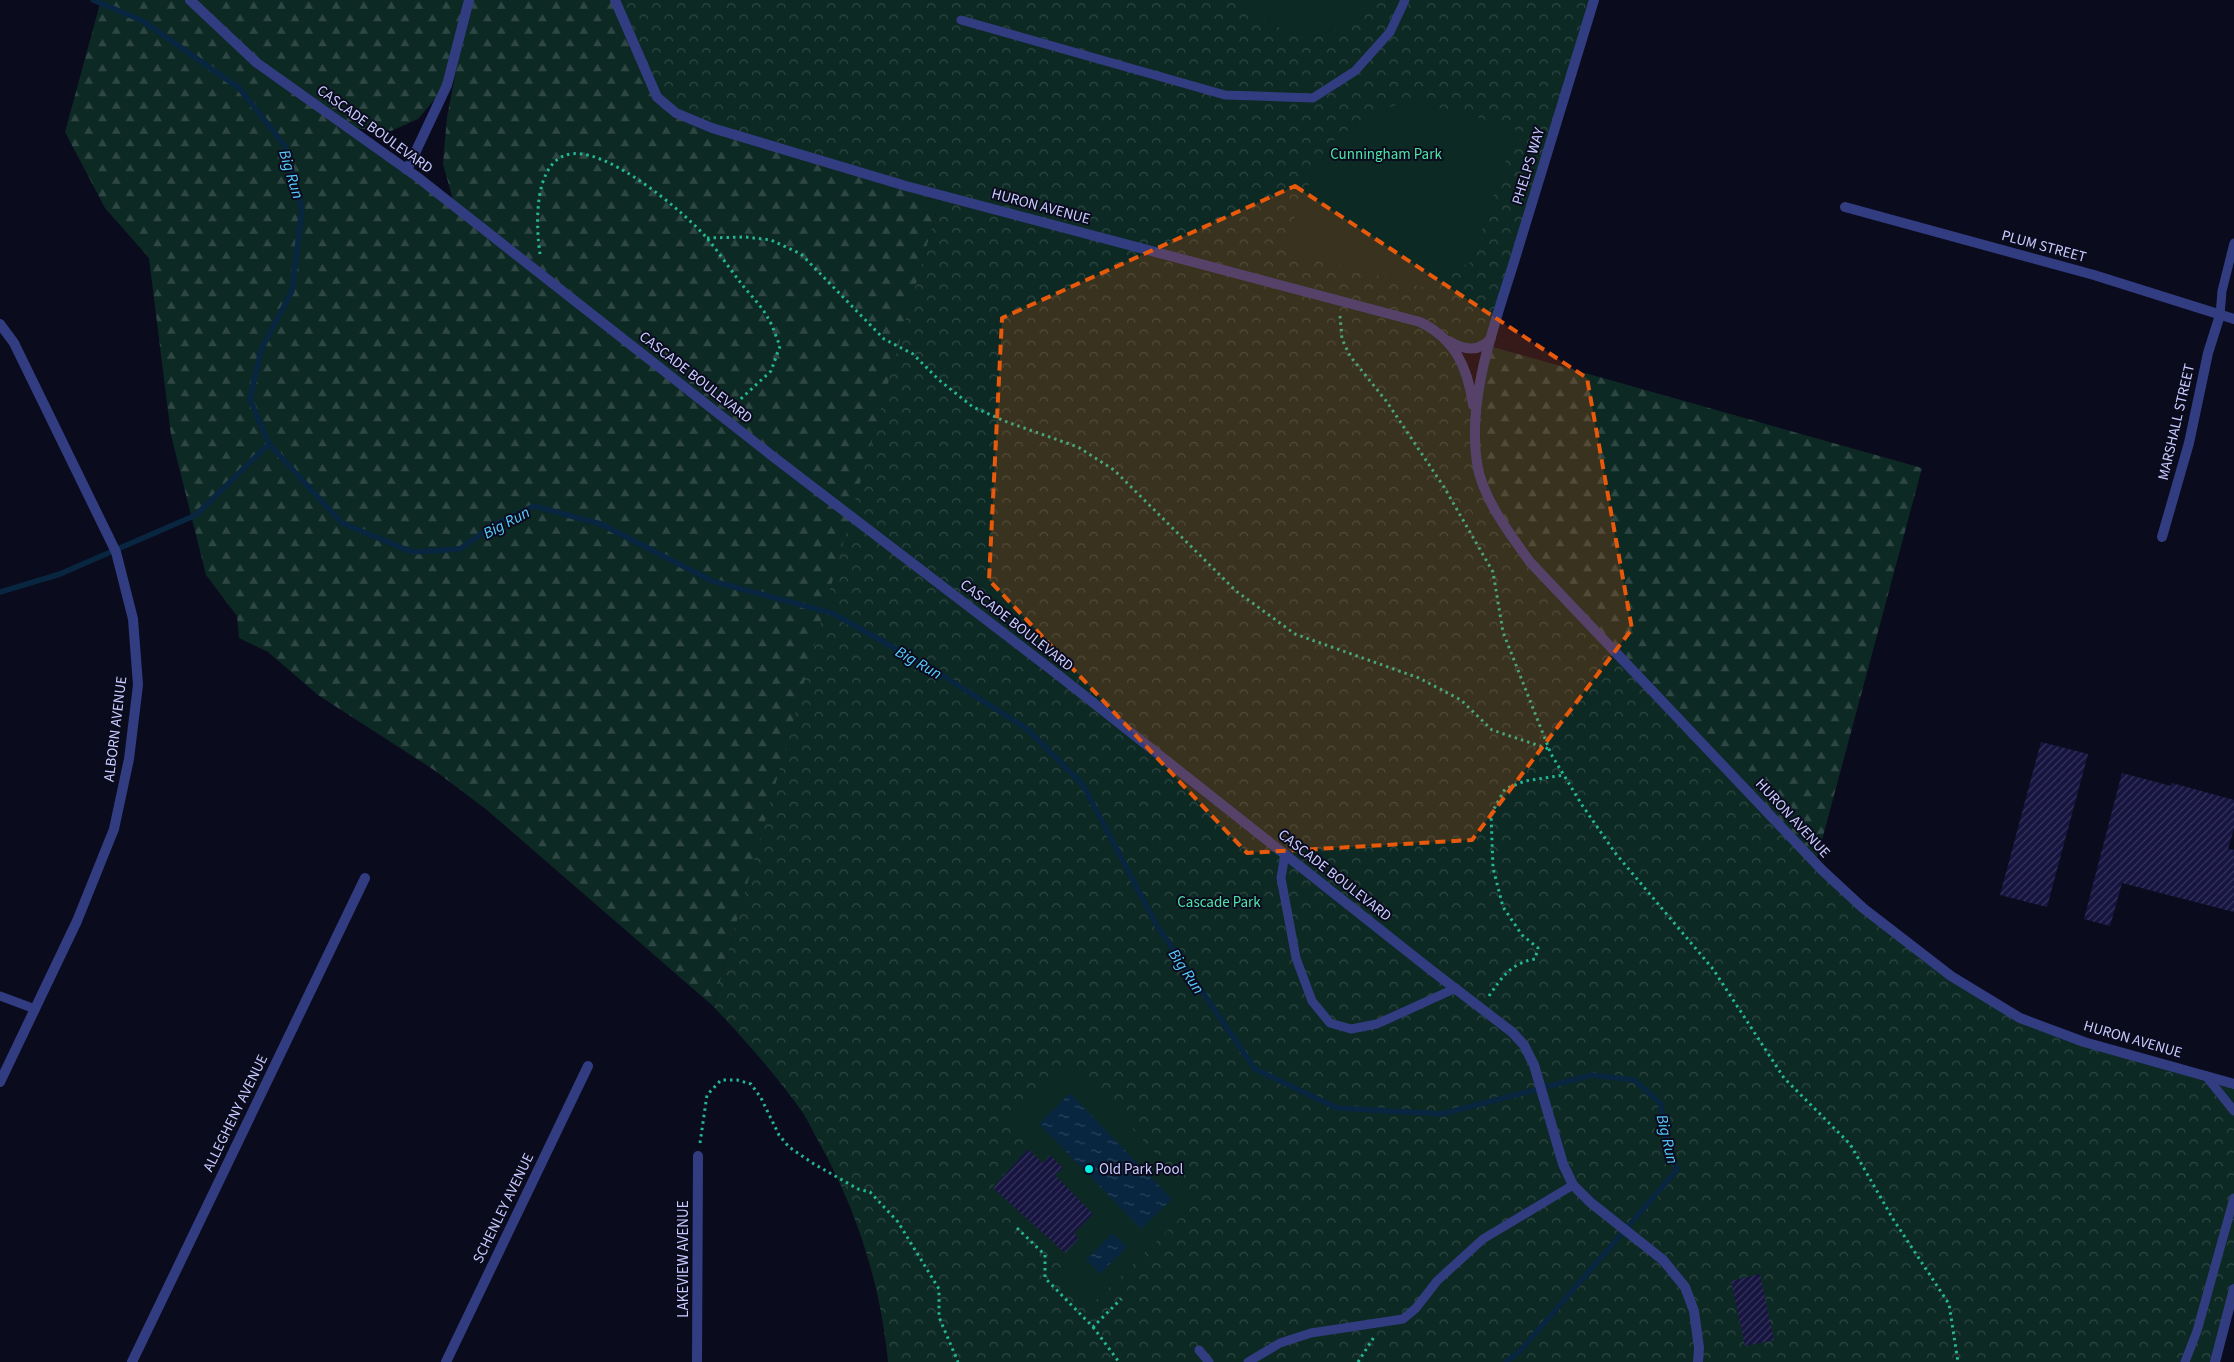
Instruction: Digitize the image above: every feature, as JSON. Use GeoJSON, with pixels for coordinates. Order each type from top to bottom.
{"type":"FeatureCollection","features":[{"type":"Feature","properties":{"kind":"street","name":"CASCADE BOULEVARD"},"geometry":{"type":"LineString","coordinates":[[190,0],[257,63],[450,203],[722,416],[1057,674],[1512,1032],[1524,1046],[1534,1065],[1563,1164],[1573,1185],[1590,1202],[1663,1260],[1685,1287],[1694,1311],[1699,1348],[1698,1362]]}},
{"type":"Feature","properties":{"kind":"street"},"geometry":{"type":"LineString","coordinates":[[407,170],[447,85],[470,0]]}},
{"type":"Feature","properties":{"kind":"street","name":"HURON AVENUE"},"geometry":{"type":"LineString","coordinates":[[615,0],[657,97],[676,113],[703,124],[763,145],[906,186],[1420,322],[1444,337],[1457,353],[1467,372],[1475,414],[1477,464],[1489,498],[1507,531],[1530,562],[1808,856],[1863,908],[1950,976],[2020,1018],[2084,1042],[2234,1084]]}},
{"type":"Feature","properties":{"kind":"street","name":"PHELPS WAY"},"geometry":{"type":"LineString","coordinates":[[1491,340],[1594,0]]}},
{"type":"Feature","properties":{"kind":"street","name":"PLUM STREET"},"geometry":{"type":"LineString","coordinates":[[1845,207],[2094,275],[2234,319]]}},
{"type":"Feature","properties":{"kind":"street","name":"MARSHALL STREET"},"geometry":{"type":"LineString","coordinates":[[2162,537],[2189,443],[2208,353],[2220,315]]}},
{"type":"Feature","properties":{"kind":"street","name":"ALBORN AVENUE"},"geometry":{"type":"LineString","coordinates":[[0,324],[14,343],[116,552],[133,620],[138,685],[129,759],[114,829],[77,921],[0,1082]]}},
{"type":"Feature","properties":{"kind":"street"},"geometry":{"type":"LineString","coordinates":[[1444,337],[1456,345],[1469,348],[1479,348],[1491,340]]}},
{"type":"Feature","properties":{"kind":"street","name":"HURON AVENUE"},"geometry":{"type":"LineString","coordinates":[[1475,414],[1491,340]]}},
{"type":"Feature","properties":{"kind":"street","name":"ALLEGHENY AVENUE"},"geometry":{"type":"LineString","coordinates":[[132,1362],[365,878]]}},
{"type":"Feature","properties":{"kind":"street","name":"SCHENLEY AVENUE"},"geometry":{"type":"LineString","coordinates":[[446,1362],[588,1066]]}},
{"type":"Feature","properties":{"kind":"street","name":"LAKEVIEW AVENUE"},"geometry":{"type":"LineString","coordinates":[[697,1362],[698,1156]]}},
{"type":"Feature","properties":{"kind":"street"},"geometry":{"type":"LineString","coordinates":[[2215,1362],[2234,1289]]}},
{"type":"Feature","properties":{"kind":"lane"},"geometry":{"type":"LineString","coordinates":[[961,20],[1225,95],[1313,98],[1355,71],[1390,32],[1405,0]]}},
{"type":"Feature","properties":{"kind":"lane"},"geometry":{"type":"LineString","coordinates":[[2220,315],[2222,291],[2234,243]]}},
{"type":"Feature","properties":{"kind":"lane"},"geometry":{"type":"LineString","coordinates":[[1285,854],[1281,878],[1296,958],[1312,1001],[1330,1022],[1351,1029],[1377,1024],[1456,988]]}},
{"type":"Feature","properties":{"kind":"lane"},"geometry":{"type":"LineString","coordinates":[[0,996],[35,1009]]}},
{"type":"Feature","properties":{"kind":"lane"},"geometry":{"type":"LineString","coordinates":[[2206,1076],[2234,1111]]}},
{"type":"Feature","properties":{"kind":"lane"},"geometry":{"type":"LineString","coordinates":[[1248,1362],[1280,1343],[1311,1333],[1403,1318],[1416,1308],[1437,1281],[1483,1239],[1573,1185]]}},
{"type":"Feature","properties":{"kind":"lane"},"geometry":{"type":"LineString","coordinates":[[2185,1362],[2197,1331],[2234,1198]]}},
{"type":"Feature","properties":{"kind":"lane"},"geometry":{"type":"LineString","coordinates":[[1199,1350],[1209,1362]]}},
{"type":"Feature","properties":{"kind":"path"},"geometry":{"type":"LineString","coordinates":[[541,256],[539,199],[543,181],[549,168],[568,154],[594,158],[625,170],[678,210],[706,238],[768,318],[780,346],[771,371],[722,416]]}},
{"type":"Feature","properties":{"kind":"path"},"geometry":{"type":"LineString","coordinates":[[706,238],[745,237],[770,240],[801,254],[884,339],[913,354],[939,380],[973,407],[1007,422],[1078,447],[1114,470],[1236,591],[1295,634],[1419,678],[1461,700],[1492,730],[1549,749]]}},
{"type":"Feature","properties":{"kind":"path"},"geometry":{"type":"LineString","coordinates":[[1343,301],[1340,310],[1340,325],[1342,339],[1350,356],[1387,402],[1444,487],[1493,572],[1503,632],[1549,749],[1616,854],[1713,969],[1784,1078],[1850,1144],[1893,1219],[1949,1304],[1958,1362]]}},
{"type":"Feature","properties":{"kind":"path"},"geometry":{"type":"LineString","coordinates":[[1482,1007],[1504,973],[1520,962],[1535,959],[1538,948],[1522,935],[1503,908],[1493,868],[1491,814],[1505,789],[1525,781],[1564,774]]}},
{"type":"Feature","properties":{"kind":"path"},"geometry":{"type":"LineString","coordinates":[[698,1156],[707,1095],[721,1080],[737,1080],[751,1084],[761,1098],[779,1134],[789,1146],[814,1164],[858,1189],[870,1192],[898,1222],[939,1289],[939,1317],[958,1362]]}},
{"type":"Feature","properties":{"kind":"path"},"geometry":{"type":"LineString","coordinates":[[1017,1228],[1045,1255],[1046,1278],[1093,1327],[1119,1362]]}},
{"type":"Feature","properties":{"kind":"path"},"geometry":{"type":"LineString","coordinates":[[1093,1327],[1121,1299]]}},
{"type":"Feature","properties":{"kind":"path"},"geometry":{"type":"LineString","coordinates":[[1358,1362],[1385,1322]]}},
{"type":"Feature","properties":{"kind":"highlighted area"},"geometry":{"type":"Polygon","coordinates":[[[1295,186],[1587,378],[1632,629],[1472,840],[1247,853],[989,580],[1002,318],[1295,186]]]}},
{"type":"Feature","properties":{"kind":"green space"},"geometry":{"type":"Polygon","coordinates":[[[101,0],[615,0],[941,195],[713,1006],[487,810],[434,770],[318,695],[268,652],[239,638],[237,616],[206,575],[171,435],[149,258],[105,208],[65,132],[101,0]],[[466,19],[447,85],[418,119],[391,131],[350,128],[455,207],[443,164],[447,117],[466,19]]]}},
{"type":"Feature","properties":{"kind":"green space","name":"Cascade Park"},"geometry":{"type":"Polygon","coordinates":[[[615,0],[1594,0],[1486,345],[1456,345],[1472,393],[1477,464],[1507,531],[1822,870],[1951,976],[2020,1018],[2234,1084],[2234,1289],[2215,1362],[888,1362],[880,1306],[866,1251],[857,1224],[834,1171],[806,1117],[793,1099],[760,1058],[713,1006],[941,195],[712,128],[657,97],[615,0]]]}},
{"type":"Feature","properties":{"kind":"green space"},"geometry":{"type":"Polygon","coordinates":[[[1241,0],[1365,0],[1354,19],[1345,25],[1319,34],[1306,35],[1284,30],[1241,0]]]}},
{"type":"Feature","properties":{"kind":"green space","name":"Cunningham Park"},"geometry":{"type":"Polygon","coordinates":[[[1410,101],[1480,118],[1516,130],[1471,262],[1422,287],[1284,251],[1299,202],[1333,141],[1373,112],[1410,101]]]}},
{"type":"Feature","properties":{"kind":"green space"},"geometry":{"type":"Polygon","coordinates":[[[1493,347],[1922,468],[1815,866],[1507,531],[1477,464],[1475,414],[1493,347]]]}},
{"type":"Feature","properties":{"kind":"green space","name":"Old Park Pool"},"geometry":{"type":"Polygon","coordinates":[[[1070,1062],[1199,1200],[1089,1307],[1055,1275],[1068,1259],[989,1190],[1035,1142],[1011,1121],[1070,1062]]]}},
{"type":"Feature","properties":{"kind":"water"},"geometry":{"type":"Polygon","coordinates":[[[1070,1093],[1172,1199],[1141,1229],[1039,1124],[1070,1093]]]}},
{"type":"Feature","properties":{"kind":"water"},"geometry":{"type":"Polygon","coordinates":[[[1113,1233],[1127,1247],[1100,1274],[1086,1259],[1113,1233]]]}},
{"type":"Feature","properties":{"kind":"building"},"geometry":{"type":"Polygon","coordinates":[[[2041,742],[2088,754],[2047,907],[2000,895],[2041,742]]]}},
{"type":"Feature","properties":{"kind":"building"},"geometry":{"type":"Polygon","coordinates":[[[2122,773],[2171,786],[2172,783],[2234,800],[2234,828],[2228,849],[2234,850],[2234,912],[2122,883],[2110,926],[2084,919],[2122,773]]]}},
{"type":"Feature","properties":{"kind":"building"},"geometry":{"type":"Polygon","coordinates":[[[1028,1149],[1043,1163],[1050,1155],[1063,1168],[1055,1175],[1093,1214],[1074,1233],[1079,1238],[1065,1253],[993,1188],[1028,1149]]]}},
{"type":"Feature","properties":{"kind":"building"},"geometry":{"type":"Polygon","coordinates":[[[1760,1274],[1774,1340],[1745,1346],[1731,1281],[1760,1274]]]}},
{"type":"Feature","properties":{"kind":"waterway","name":"Big Run"},"geometry":{"type":"LineString","coordinates":[[93,0],[143,21],[239,88],[285,146],[302,209],[292,291],[261,350],[250,399],[269,444],[342,523],[412,552],[460,549],[495,524],[534,506],[601,524],[712,581],[832,613],[932,669],[1026,728],[1083,785],[1156,924],[1255,1069],[1337,1108],[1442,1114],[1592,1075],[1634,1080],[1660,1103],[1670,1151],[1677,1170],[1520,1351],[1506,1362]]}},
{"type":"Feature","properties":{"kind":"waterway"},"geometry":{"type":"LineString","coordinates":[[0,592],[60,574],[196,515],[269,444]]}},
{"type":"Feature","properties":{"kind":"place","name":"Old Park Pool"},"geometry":{"type":"Point","coordinates":[1089,1169]}}]}
